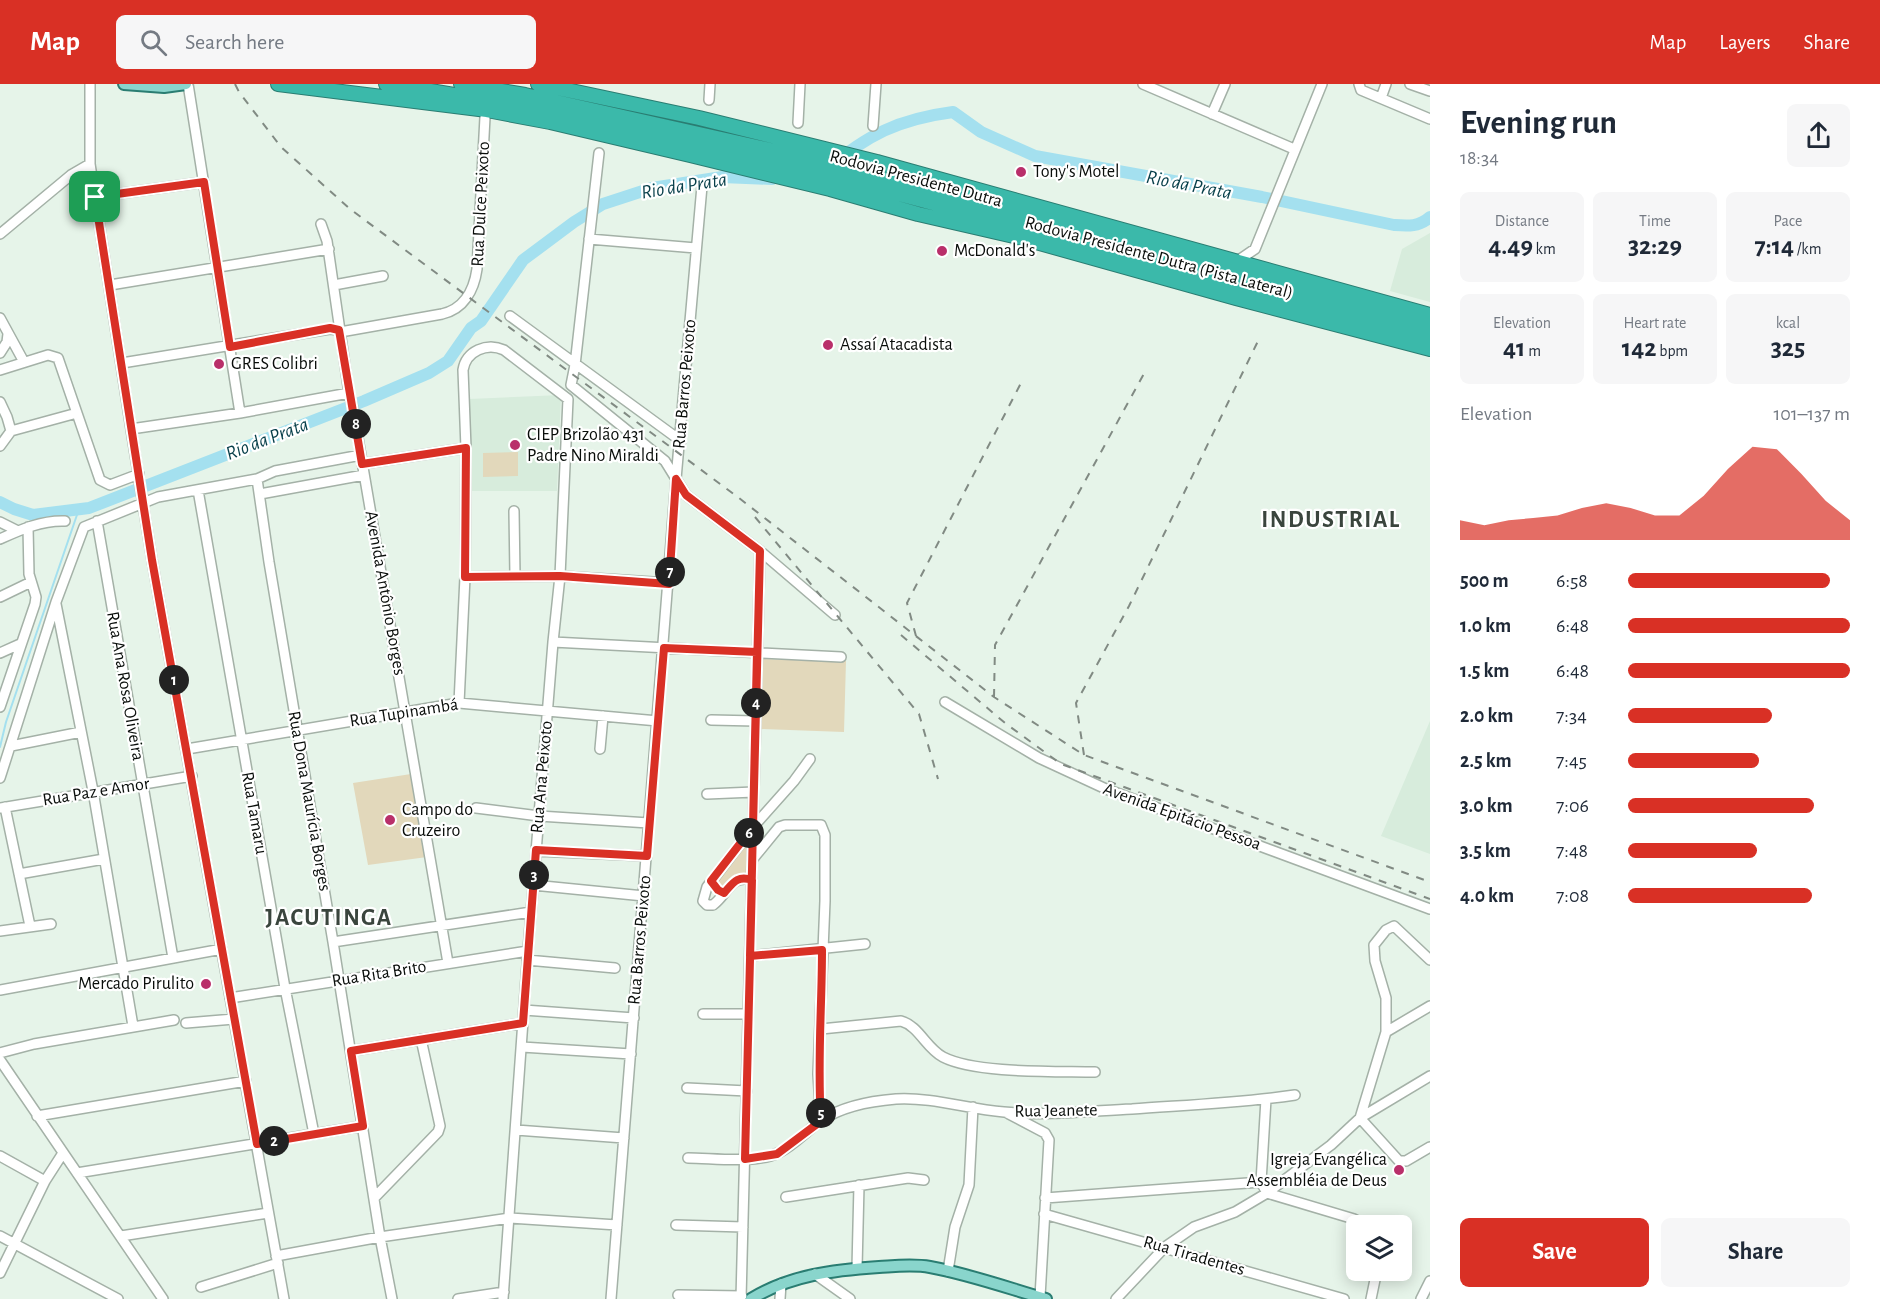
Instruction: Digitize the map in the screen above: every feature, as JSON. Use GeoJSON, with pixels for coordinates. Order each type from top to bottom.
{"type":"FeatureCollection","features":[{"type":"Feature","properties":{"kind":"highway","name":"Rodovia Presidente Dutra (Pista Lateral)"},"geometry":{"type":"LineString","coordinates":[[278,84],[511,115],[711,160],[830,189],[918,214],[1018,237],[1271,308],[1430,349]]}},
{"type":"Feature","properties":{"kind":"highway","name":"Rodovia Presidente Dutra"},"geometry":{"type":"LineString","coordinates":[[387,84],[527,106],[796,161]]}},
{"type":"Feature","properties":{"kind":"highway","name":"Rodovia Presidente Dutra"},"geometry":{"type":"LineString","coordinates":[[461,84],[525,95],[796,161],[1430,325]]}},
{"type":"Feature","properties":{"kind":"highway","name":"Rodovia Presidente Dutra (Pista Lateral)"},"geometry":{"type":"LineString","coordinates":[[538,84],[699,117],[878,162],[1430,315]]}},
{"type":"Feature","properties":{"kind":"highway"},"geometry":{"type":"LineString","coordinates":[[314,89],[350,100],[486,117],[511,115]]}},
{"type":"Feature","properties":{"kind":"highway","name":"Rodovia Presidente Dutra"},"geometry":{"type":"LineString","coordinates":[[849,175],[1430,338]]}},
{"type":"Feature","properties":{"kind":"highway"},"geometry":{"type":"LineString","coordinates":[[1392,328],[1430,343]]}},
{"type":"Feature","properties":{"kind":"main road"},"geometry":{"type":"LineString","coordinates":[[124,84],[164,87],[187,84]]}},
{"type":"Feature","properties":{"kind":"main road"},"geometry":{"type":"LineString","coordinates":[[744,1298],[815,1274],[856,1268],[909,1265],[948,1271],[1043,1298]]}},
{"type":"Feature","properties":{"kind":"street"},"geometry":{"type":"LineString","coordinates":[[90,84],[90,164],[131,429],[152,560],[283,1299]]}},
{"type":"Feature","properties":{"kind":"street"},"geometry":{"type":"LineString","coordinates":[[187,84],[240,413]]}},
{"type":"Feature","properties":{"kind":"street"},"geometry":{"type":"LineString","coordinates":[[709,100],[710,84]]}},
{"type":"Feature","properties":{"kind":"street"},"geometry":{"type":"LineString","coordinates":[[798,123],[800,84]]}},
{"type":"Feature","properties":{"kind":"street"},"geometry":{"type":"LineString","coordinates":[[873,126],[876,84]]}},
{"type":"Feature","properties":{"kind":"street"},"geometry":{"type":"LineString","coordinates":[[1143,84],[1294,149]]}},
{"type":"Feature","properties":{"kind":"street"},"geometry":{"type":"LineString","coordinates":[[1212,114],[1225,84]]}},
{"type":"Feature","properties":{"kind":"street"},"geometry":{"type":"LineString","coordinates":[[1265,270],[1258,261],[1255,249],[1322,84]]}},
{"type":"Feature","properties":{"kind":"street"},"geometry":{"type":"LineString","coordinates":[[1359,84],[1361,90],[1430,119]]}},
{"type":"Feature","properties":{"kind":"street"},"geometry":{"type":"LineString","coordinates":[[1381,98],[1386,84]]}},
{"type":"Feature","properties":{"kind":"street"},"geometry":{"type":"LineString","coordinates":[[1410,84],[1430,91]]}},
{"type":"Feature","properties":{"kind":"street","name":"Rua Dulce Peixoto"},"geometry":{"type":"LineString","coordinates":[[122,363],[230,347],[330,328],[346,331],[447,313],[459,305],[471,293],[476,278],[486,117]]}},
{"type":"Feature","properties":{"kind":"street"},"geometry":{"type":"LineString","coordinates":[[599,153],[575,365],[570,385],[665,461],[686,495],[779,566],[836,615]]}},
{"type":"Feature","properties":{"kind":"street"},"geometry":{"type":"LineString","coordinates":[[0,234],[71,175],[90,164]]}},
{"type":"Feature","properties":{"kind":"street"},"geometry":{"type":"LineString","coordinates":[[95,197],[204,182]]}},
{"type":"Feature","properties":{"kind":"street","name":"Rua Barros Peixoto"},"geometry":{"type":"LineString","coordinates":[[610,1299],[702,186]]}},
{"type":"Feature","properties":{"kind":"street","name":"Avenida Antônio Borges"},"geometry":{"type":"LineString","coordinates":[[321,224],[329,249],[339,330],[448,963]]}},
{"type":"Feature","properties":{"kind":"street"},"geometry":{"type":"LineString","coordinates":[[589,239],[696,248]]}},
{"type":"Feature","properties":{"kind":"street"},"geometry":{"type":"LineString","coordinates":[[110,285],[329,249]]}},
{"type":"Feature","properties":{"kind":"street"},"geometry":{"type":"LineString","coordinates":[[1236,262],[1255,249]]}},
{"type":"Feature","properties":{"kind":"street"},"geometry":{"type":"LineString","coordinates":[[334,285],[383,276]]}},
{"type":"Feature","properties":{"kind":"street"},"geometry":{"type":"LineString","coordinates":[[510,316],[681,441]]}},
{"type":"Feature","properties":{"kind":"street"},"geometry":{"type":"LineString","coordinates":[[0,318],[24,362]]}},
{"type":"Feature","properties":{"kind":"street"},"geometry":{"type":"LineString","coordinates":[[0,353],[8,333]]}},
{"type":"Feature","properties":{"kind":"street","name":"Rua Ana Peixoto"},"geometry":{"type":"LineString","coordinates":[[466,448],[464,364],[476,351],[493,346],[499,348],[568,399],[560,576],[533,885],[503,1295]]}},
{"type":"Feature","properties":{"kind":"street"},"geometry":{"type":"LineString","coordinates":[[0,369],[48,355],[56,356],[63,368],[100,480],[110,485],[140,478]]}},
{"type":"Feature","properties":{"kind":"street"},"geometry":{"type":"LineString","coordinates":[[131,429],[350,396]]}},
{"type":"Feature","properties":{"kind":"street"},"geometry":{"type":"LineString","coordinates":[[0,402],[10,431]]}},
{"type":"Feature","properties":{"kind":"street"},"geometry":{"type":"LineString","coordinates":[[0,446],[10,431],[77,413]]}},
{"type":"Feature","properties":{"kind":"street"},"geometry":{"type":"LineString","coordinates":[[0,778],[56,602],[84,527],[143,499],[257,479],[275,471],[466,448],[465,577],[459,703]]}},
{"type":"Feature","properties":{"kind":"street"},"geometry":{"type":"LineString","coordinates":[[260,494],[364,475]]}},
{"type":"Feature","properties":{"kind":"street","name":"Rua Dona Maurícia Borges"},"geometry":{"type":"LineString","coordinates":[[257,479],[296,730],[392,1299]]}},
{"type":"Feature","properties":{"kind":"street","name":"Rua Tamaru"},"geometry":{"type":"LineString","coordinates":[[198,490],[285,988],[314,1134]]}},
{"type":"Feature","properties":{"kind":"street"},"geometry":{"type":"LineString","coordinates":[[514,511],[515,576]]}},
{"type":"Feature","properties":{"kind":"street"},"geometry":{"type":"LineString","coordinates":[[0,539],[28,527],[52,521],[65,521]]}},
{"type":"Feature","properties":{"kind":"street","name":"Rua Ana Rosa Oliveira"},"geometry":{"type":"LineString","coordinates":[[97,521],[173,958]]}},
{"type":"Feature","properties":{"kind":"street"},"geometry":{"type":"LineString","coordinates":[[0,522],[18,531]]}},
{"type":"Feature","properties":{"kind":"street"},"geometry":{"type":"LineString","coordinates":[[0,707],[35,604],[36,597],[30,582],[28,566],[28,527]]}},
{"type":"Feature","properties":{"kind":"street"},"geometry":{"type":"LineString","coordinates":[[678,1295],[744,1298],[743,1227],[760,551]]}},
{"type":"Feature","properties":{"kind":"street"},"geometry":{"type":"LineString","coordinates":[[465,577],[560,576],[669,584]]}},
{"type":"Feature","properties":{"kind":"street"},"geometry":{"type":"LineString","coordinates":[[0,597],[30,582]]}},
{"type":"Feature","properties":{"kind":"street"},"geometry":{"type":"LineString","coordinates":[[56,602],[93,792],[133,1026]]}},
{"type":"Feature","properties":{"kind":"street"},"geometry":{"type":"LineString","coordinates":[[45,638],[54,634],[62,634]]}},
{"type":"Feature","properties":{"kind":"street"},"geometry":{"type":"LineString","coordinates":[[553,642],[841,657]]}},
{"type":"Feature","properties":{"kind":"street"},"geometry":{"type":"LineString","coordinates":[[0,653],[20,644]]}},
{"type":"Feature","properties":{"kind":"street","name":"Avenida Epitácio Pessoa"},"geometry":{"type":"LineString","coordinates":[[945,702],[1010,743],[1097,785],[1430,909]]}},
{"type":"Feature","properties":{"kind":"street","name":"Rua Tupinambá"},"geometry":{"type":"LineString","coordinates":[[187,749],[241,738],[459,703],[658,721]]}},
{"type":"Feature","properties":{"kind":"street"},"geometry":{"type":"LineString","coordinates":[[600,748],[603,716]]}},
{"type":"Feature","properties":{"kind":"street"},"geometry":{"type":"LineString","coordinates":[[711,720],[756,721]]}},
{"type":"Feature","properties":{"kind":"street"},"geometry":{"type":"LineString","coordinates":[[11,746],[81,732]]}},
{"type":"Feature","properties":{"kind":"street"},"geometry":{"type":"LineString","coordinates":[[752,880],[738,879],[713,904],[705,903],[705,890],[711,881],[810,759]]}},
{"type":"Feature","properties":{"kind":"street","name":"Rua Paz e Amor"},"geometry":{"type":"LineString","coordinates":[[2,807],[192,776]]}},
{"type":"Feature","properties":{"kind":"street"},"geometry":{"type":"LineString","coordinates":[[707,794],[754,792]]}},
{"type":"Feature","properties":{"kind":"street"},"geometry":{"type":"LineString","coordinates":[[2,807],[20,874],[30,926]]}},
{"type":"Feature","properties":{"kind":"street"},"geometry":{"type":"LineString","coordinates":[[476,808],[539,816],[650,824]]}},
{"type":"Feature","properties":{"kind":"street"},"geometry":{"type":"LineString","coordinates":[[752,860],[779,827],[821,825],[825,835],[826,865],[818,1074],[821,1121]]}},
{"type":"Feature","properties":{"kind":"street"},"geometry":{"type":"LineString","coordinates":[[536,850],[647,856]]}},
{"type":"Feature","properties":{"kind":"street"},"geometry":{"type":"LineString","coordinates":[[20,874],[104,859]]}},
{"type":"Feature","properties":{"kind":"street"},"geometry":{"type":"LineString","coordinates":[[711,881],[718,890],[724,893]]}},
{"type":"Feature","properties":{"kind":"street"},"geometry":{"type":"LineString","coordinates":[[533,885],[644,896]]}},
{"type":"Feature","properties":{"kind":"street"},"geometry":{"type":"LineString","coordinates":[[333,942],[531,912]]}},
{"type":"Feature","properties":{"kind":"street"},"geometry":{"type":"LineString","coordinates":[[0,931],[51,924]]}},
{"type":"Feature","properties":{"kind":"street"},"geometry":{"type":"LineString","coordinates":[[1360,1118],[1386,1032],[1386,998],[1375,961],[1374,945],[1386,930],[1394,926],[1430,960]]}},
{"type":"Feature","properties":{"kind":"street"},"geometry":{"type":"LineString","coordinates":[[750,956],[865,944]]}},
{"type":"Feature","properties":{"kind":"street"},"geometry":{"type":"LineString","coordinates":[[0,990],[222,950]]}},
{"type":"Feature","properties":{"kind":"street","name":"Rua Rita Brito"},"geometry":{"type":"LineString","coordinates":[[230,998],[448,963],[528,955],[615,968]]}},
{"type":"Feature","properties":{"kind":"street"},"geometry":{"type":"LineString","coordinates":[[1386,1032],[1430,1006]]}},
{"type":"Feature","properties":{"kind":"street"},"geometry":{"type":"LineString","coordinates":[[524,1010],[633,1018]]}},
{"type":"Feature","properties":{"kind":"street"},"geometry":{"type":"LineString","coordinates":[[703,1014],[748,1014]]}},
{"type":"Feature","properties":{"kind":"street"},"geometry":{"type":"LineString","coordinates":[[186,1023],[234,1019]]}},
{"type":"Feature","properties":{"kind":"street"},"geometry":{"type":"LineString","coordinates":[[0,1053],[34,1044],[174,1020]]}},
{"type":"Feature","properties":{"kind":"street"},"geometry":{"type":"LineString","coordinates":[[821,1029],[901,1021],[911,1026],[943,1057],[963,1063],[1036,1071],[1095,1072]]}},
{"type":"Feature","properties":{"kind":"street"},"geometry":{"type":"LineString","coordinates":[[351,1051],[523,1023]]}},
{"type":"Feature","properties":{"kind":"street"},"geometry":{"type":"LineString","coordinates":[[375,1197],[438,1132],[440,1126],[421,1039]]}},
{"type":"Feature","properties":{"kind":"street"},"geometry":{"type":"LineString","coordinates":[[522,1047],[631,1053]]}},
{"type":"Feature","properties":{"kind":"street"},"geometry":{"type":"LineString","coordinates":[[0,1060],[163,1299]]}},
{"type":"Feature","properties":{"kind":"street"},"geometry":{"type":"LineString","coordinates":[[0,1076],[16,1085]]}},
{"type":"Feature","properties":{"kind":"street"},"geometry":{"type":"LineString","coordinates":[[1116,1299],[1165,1247],[1194,1227],[1235,1212],[1267,1193],[1330,1145],[1360,1118],[1430,1076]]}},
{"type":"Feature","properties":{"kind":"street"},"geometry":{"type":"LineString","coordinates":[[37,1116],[246,1081]]}},
{"type":"Feature","properties":{"kind":"street"},"geometry":{"type":"LineString","coordinates":[[687,1088],[747,1091]]}},
{"type":"Feature","properties":{"kind":"street","name":"Rua Jeanete"},"geometry":{"type":"LineString","coordinates":[[688,1158],[745,1159],[777,1154],[832,1114],[855,1106],[894,1099],[937,1100],[1005,1112],[1088,1111],[1295,1095]]}},
{"type":"Feature","properties":{"kind":"street"},"geometry":{"type":"LineString","coordinates":[[1266,1099],[1261,1182],[1267,1193],[1346,1217]]}},
{"type":"Feature","properties":{"kind":"street"},"geometry":{"type":"LineString","coordinates":[[948,1271],[955,1227],[969,1185],[973,1107]]}},
{"type":"Feature","properties":{"kind":"street"},"geometry":{"type":"LineString","coordinates":[[1005,1112],[1047,1136],[1049,1140],[1044,1214],[1043,1298]]}},
{"type":"Feature","properties":{"kind":"street"},"geometry":{"type":"LineString","coordinates":[[1360,1118],[1399,1161],[1406,1161],[1430,1147]]}},
{"type":"Feature","properties":{"kind":"street"},"geometry":{"type":"LineString","coordinates":[[77,1173],[363,1126]]}},
{"type":"Feature","properties":{"kind":"street"},"geometry":{"type":"LineString","coordinates":[[516,1130],[624,1138]]}},
{"type":"Feature","properties":{"kind":"street"},"geometry":{"type":"LineString","coordinates":[[0,1273],[45,1181],[63,1153]]}},
{"type":"Feature","properties":{"kind":"street"},"geometry":{"type":"LineString","coordinates":[[0,1156],[45,1181]]}},
{"type":"Feature","properties":{"kind":"street"},"geometry":{"type":"LineString","coordinates":[[786,1197],[908,1178],[924,1180]]}},
{"type":"Feature","properties":{"kind":"street"},"geometry":{"type":"LineString","coordinates":[[1045,1198],[1261,1182]]}},
{"type":"Feature","properties":{"kind":"street"},"geometry":{"type":"LineString","coordinates":[[856,1268],[859,1185]]}},
{"type":"Feature","properties":{"kind":"street"},"geometry":{"type":"LineString","coordinates":[[121,1236],[268,1213]]}},
{"type":"Feature","properties":{"kind":"street","name":"Rua Tiradentes"},"geometry":{"type":"LineString","coordinates":[[1044,1214],[1344,1299]]}},
{"type":"Feature","properties":{"kind":"street"},"geometry":{"type":"LineString","coordinates":[[201,1287],[277,1259],[380,1237],[510,1218],[617,1225]]}},
{"type":"Feature","properties":{"kind":"street"},"geometry":{"type":"LineString","coordinates":[[676,1225],[743,1227]]}},
{"type":"Feature","properties":{"kind":"street"},"geometry":{"type":"LineString","coordinates":[[0,1236],[118,1299]]}},
{"type":"Feature","properties":{"kind":"street"},"geometry":{"type":"LineString","coordinates":[[815,1274],[846,1298]]}},
{"type":"Feature","properties":{"kind":"street"},"geometry":{"type":"LineString","coordinates":[[1371,1299],[1375,1281]]}},
{"type":"Feature","properties":{"kind":"street"},"geometry":{"type":"LineString","coordinates":[[1421,1299],[1430,1281]]}},
{"type":"Feature","properties":{"kind":"street"},"geometry":{"type":"LineString","coordinates":[[780,1284],[780,1299]]}},
{"type":"Feature","properties":{"kind":"street"},"geometry":{"type":"LineString","coordinates":[[458,1299],[503,1295]]}},
{"type":"Feature","properties":{"kind":"shaded area"},"geometry":{"type":"Polygon","coordinates":[[[1430,233],[1430,302],[1390,291],[1402,249],[1430,233]]]}},
{"type":"Feature","properties":{"kind":"shaded area","name":"CIEP Brizolão 431 Padre Nino Miraldi"},"geometry":{"type":"Polygon","coordinates":[[[561,395],[557,491],[472,491],[469,399],[561,395]]]}},
{"type":"Feature","properties":{"kind":"shaded area"},"geometry":{"type":"Polygon","coordinates":[[[518,452],[518,476],[483,477],[483,453],[518,452]]]}},
{"type":"Feature","properties":{"kind":"shaded area"},"geometry":{"type":"Polygon","coordinates":[[[761,659],[846,661],[844,732],[759,729],[761,659]]]}},
{"type":"Feature","properties":{"kind":"shaded area"},"geometry":{"type":"Polygon","coordinates":[[[1430,721],[1430,854],[1381,836],[1430,721]]]}},
{"type":"Feature","properties":{"kind":"shaded area","name":"Campo do Cruzeiro"},"geometry":{"type":"Polygon","coordinates":[[[411,774],[427,857],[368,865],[353,783],[411,774]]]}},
{"type":"Feature","properties":{"kind":"shaded area"},"geometry":{"type":"Polygon","coordinates":[[[748,842],[748,877],[723,890],[718,888],[716,882],[748,842]]]}},
{"type":"Feature","properties":{"kind":"waterway","name":"Rio da Prata"},"geometry":{"type":"LineString","coordinates":[[825,171],[869,138],[884,131],[916,119],[953,112],[981,132],[1035,156],[1262,197],[1394,225],[1409,226],[1430,217]]}},
{"type":"Feature","properties":{"kind":"waterway","name":"Rio da Prata"},"geometry":{"type":"LineString","coordinates":[[0,502],[33,515],[89,508],[364,401],[429,373],[448,361],[471,328],[481,321],[523,260],[574,222],[603,204],[652,188],[722,177],[772,179]]}},
{"type":"Feature","properties":{"kind":"waterway"},"geometry":{"type":"LineString","coordinates":[[0,747],[6,722],[79,509]]}},
{"type":"Feature","properties":{"kind":"railway"},"geometry":{"type":"LineString","coordinates":[[235,84],[281,147],[350,209],[739,498],[994,697],[1084,755],[1430,882]]}},
{"type":"Feature","properties":{"kind":"railway"},"geometry":{"type":"LineString","coordinates":[[1084,755],[1076,703],[1129,606],[1258,341]]}},
{"type":"Feature","properties":{"kind":"railway"},"geometry":{"type":"LineString","coordinates":[[994,697],[995,645],[1146,370]]}},
{"type":"Feature","properties":{"kind":"railway"},"geometry":{"type":"LineString","coordinates":[[916,636],[907,603],[1021,383]]}},
{"type":"Feature","properties":{"kind":"railway"},"geometry":{"type":"LineString","coordinates":[[755,517],[919,714],[938,779]]}},
{"type":"Feature","properties":{"kind":"railway"},"geometry":{"type":"LineString","coordinates":[[901,635],[1005,723],[1061,764],[1430,899]]}},
{"type":"Feature","properties":{"kind":"place","name":"Tony's Motel"},"geometry":{"type":"Point","coordinates":[1021,172]}},
{"type":"Feature","properties":{"kind":"place","name":"McDonald's"},"geometry":{"type":"Point","coordinates":[942,251]}},
{"type":"Feature","properties":{"kind":"place","name":"Assaí Atacadista"},"geometry":{"type":"Point","coordinates":[828,345]}},
{"type":"Feature","properties":{"kind":"place","name":"GRES Colibri"},"geometry":{"type":"Point","coordinates":[219,364]}},
{"type":"Feature","properties":{"kind":"place","name":"CIEP Brizolão 431 Padre Nino Miraldi"},"geometry":{"type":"Point","coordinates":[515,445]}},
{"type":"Feature","properties":{"kind":"place","name":"Campo do Cruzeiro"},"geometry":{"type":"Point","coordinates":[390,820]}},
{"type":"Feature","properties":{"kind":"place","name":"Mercado Pirulito"},"geometry":{"type":"Point","coordinates":[206,984]}},
{"type":"Feature","properties":{"kind":"place","name":"Igreja Evangélica Assembléia de Deus"},"geometry":{"type":"Point","coordinates":[1399,1170]}},
{"type":"Feature","properties":{"kind":"district","name":"INDUSTRIAL"},"geometry":{"type":"Point","coordinates":[1331,520]}},
{"type":"Feature","properties":{"kind":"district","name":"JACUTINGA"},"geometry":{"type":"Point","coordinates":[329,918]}},
{"type":"Feature","properties":{"kind":"route"},"geometry":{"type":"LineString","coordinates":[[95,197],[152,560],[257,1144],[363,1126],[351,1051],[523,1023],[536,850],[647,856],[664,648],[757,652],[753,827],[752,860],[752,880],[750,956],[822,950],[818,1074],[821,1121],[786,1149],[769,1156],[745,1159],[752,880],[738,879],[724,893],[718,890],[711,881],[753,827],[760,551],[686,495],[676,479],[669,584],[560,576],[465,577],[466,448],[362,464],[339,330],[330,328],[230,347],[204,182],[95,197]]}}]}
